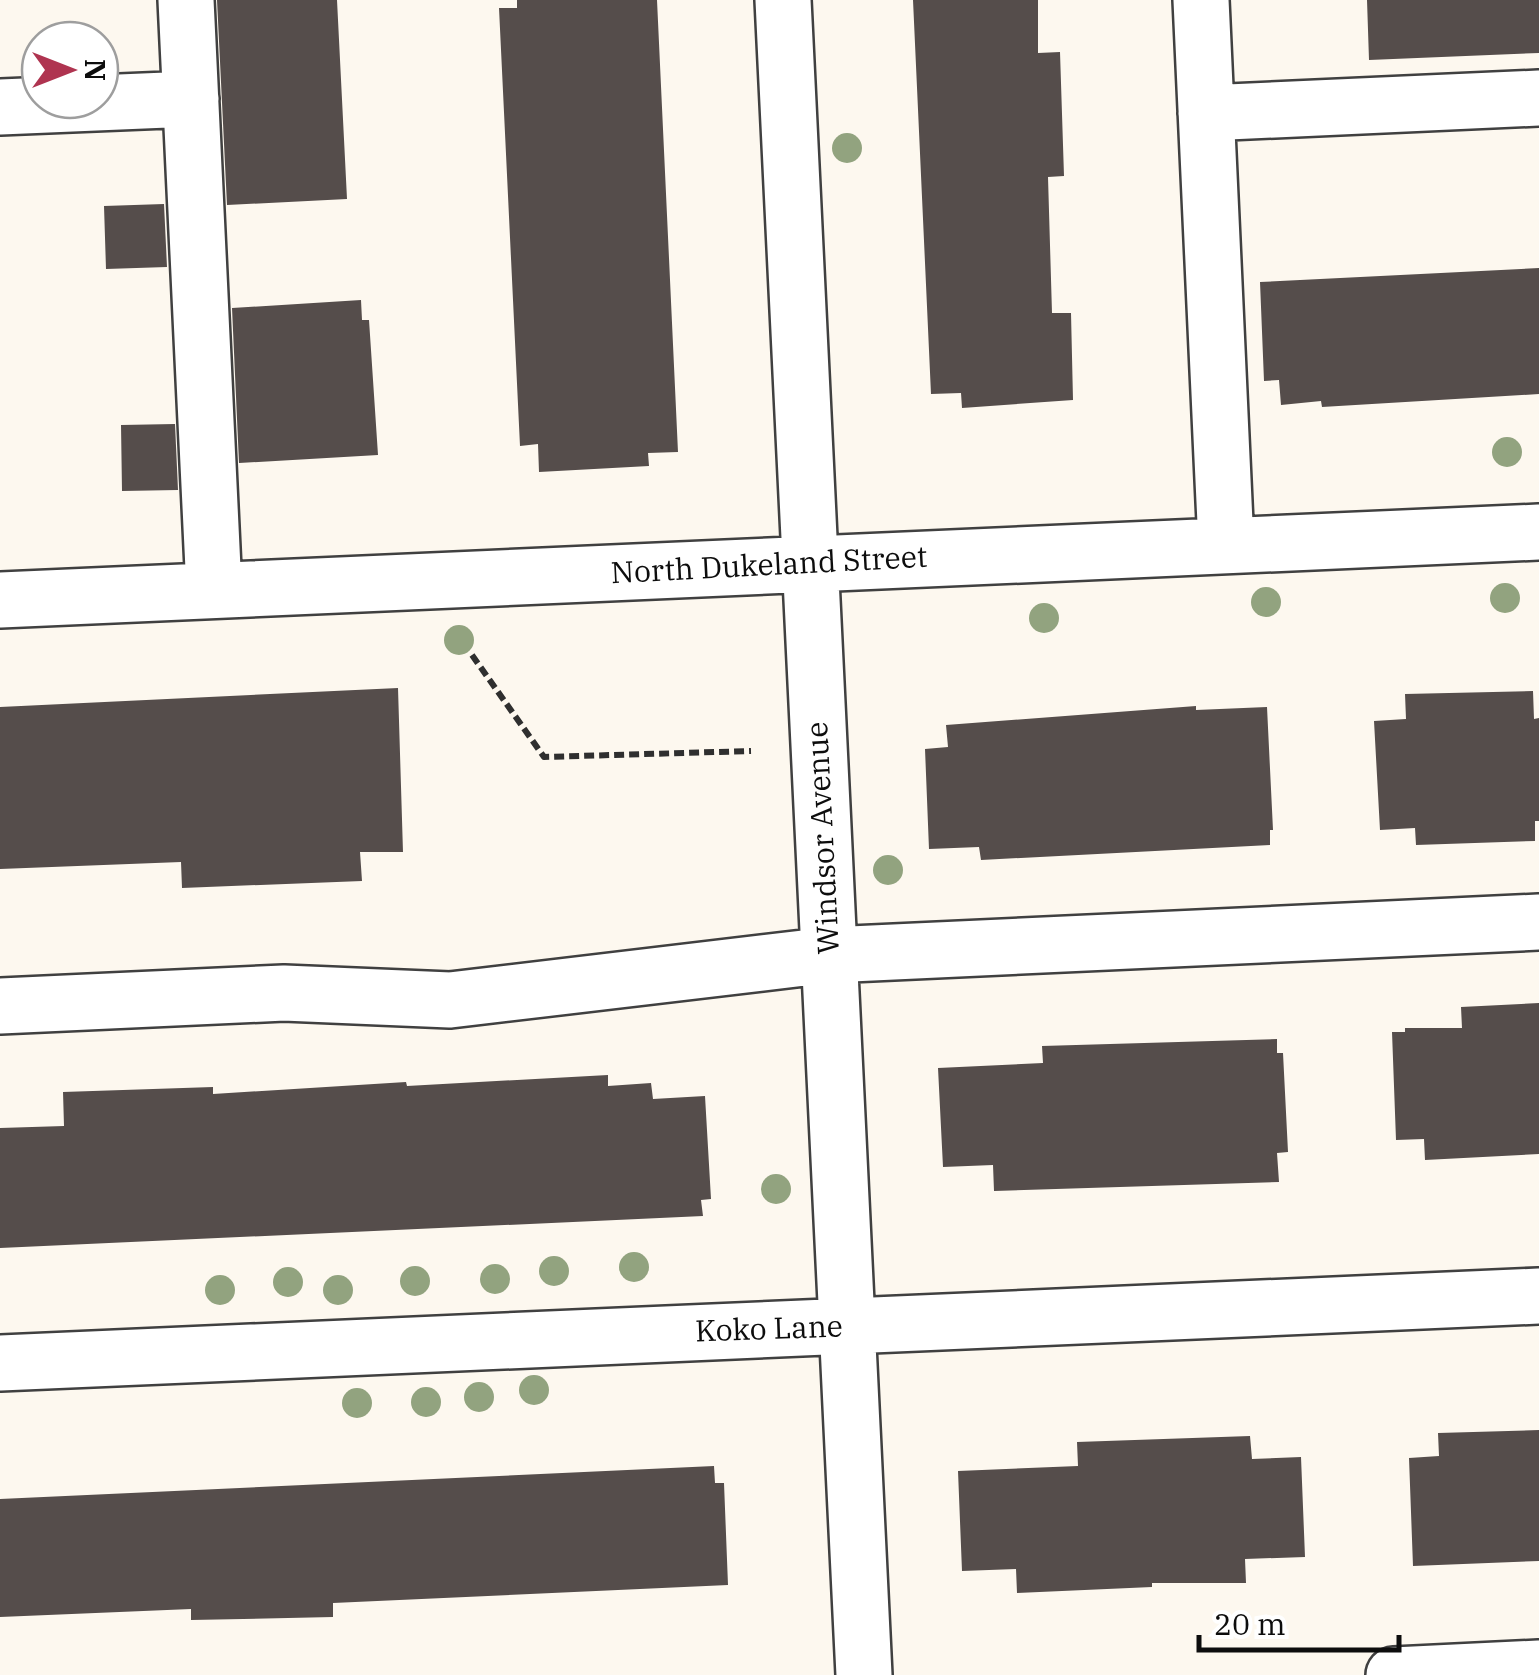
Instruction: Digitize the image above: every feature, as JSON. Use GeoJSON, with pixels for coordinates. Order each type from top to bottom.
{"type":"FeatureCollection","features":[{"type":"Feature","properties":{"kind":"street"},"geometry":{"type":"LineString","coordinates":[[186,0],[214,590]]}},
{"type":"Feature","properties":{"kind":"street","name":"Windsor Avenue"},"geometry":{"type":"LineString","coordinates":[[784,0],[864,1675]]}},
{"type":"Feature","properties":{"kind":"street"},"geometry":{"type":"LineString","coordinates":[[1201,0],[1226,545]]}},
{"type":"Feature","properties":{"kind":"street"},"geometry":{"type":"LineString","coordinates":[[1206,113],[1539,98]]}},
{"type":"Feature","properties":{"kind":"street"},"geometry":{"type":"LineString","coordinates":[[0,107],[191,99]]}},
{"type":"Feature","properties":{"kind":"street","name":"North Dukeland Street"},"geometry":{"type":"LineString","coordinates":[[0,600],[1539,532]]}},
{"type":"Feature","properties":{"kind":"street"},"geometry":{"type":"LineString","coordinates":[[0,1006],[284,993],[450,1000],[829,955],[1539,922]]}},
{"type":"Feature","properties":{"kind":"street","name":"Koko Lane"},"geometry":{"type":"LineString","coordinates":[[0,1363],[1539,1296]]}},
{"type":"Feature","properties":{"kind":"street"},"geometry":{"type":"LineString","coordinates":[[1394,1675],[1539,1668]]}},
{"type":"Feature","properties":{"kind":"path"},"geometry":{"type":"LineString","coordinates":[[472,655],[544,756],[752,750]]}},
{"type":"Feature","properties":{"kind":"building"},"geometry":{"type":"Polygon","coordinates":[[[217,0],[337,0],[347,199],[227,205],[217,0]]]}},
{"type":"Feature","properties":{"kind":"building"},"geometry":{"type":"Polygon","coordinates":[[[517,0],[657,0],[678,452],[648,453],[649,466],[539,472],[538,444],[520,446],[499,8],[517,8],[517,0]]]}},
{"type":"Feature","properties":{"kind":"building"},"geometry":{"type":"Polygon","coordinates":[[[913,0],[1038,0],[1038,53],[1060,52],[1064,176],[1048,177],[1052,313],[1071,313],[1073,400],[962,408],[961,393],[931,394],[913,0]]]}},
{"type":"Feature","properties":{"kind":"building"},"geometry":{"type":"Polygon","coordinates":[[[1367,0],[1539,0],[1539,53],[1369,60],[1367,0]]]}},
{"type":"Feature","properties":{"kind":"building"},"geometry":{"type":"Polygon","coordinates":[[[164,204],[167,267],[106,269],[104,206],[164,204]]]}},
{"type":"Feature","properties":{"kind":"building"},"geometry":{"type":"Polygon","coordinates":[[[1539,268],[1539,394],[1322,407],[1321,401],[1281,405],[1279,380],[1264,381],[1260,282],[1539,268]]]}},
{"type":"Feature","properties":{"kind":"building"},"geometry":{"type":"Polygon","coordinates":[[[361,300],[362,320],[369,320],[378,455],[239,463],[232,308],[361,300]]]}},
{"type":"Feature","properties":{"kind":"building"},"geometry":{"type":"Polygon","coordinates":[[[175,424],[178,490],[122,491],[121,425],[175,424]]]}},
{"type":"Feature","properties":{"kind":"building"},"geometry":{"type":"Polygon","coordinates":[[[398,688],[403,852],[360,852],[362,881],[182,888],[181,862],[0,869],[0,707],[398,688]]]}},
{"type":"Feature","properties":{"kind":"building"},"geometry":{"type":"Polygon","coordinates":[[[1533,691],[1534,719],[1539,718],[1539,821],[1535,821],[1535,841],[1416,845],[1415,828],[1380,830],[1374,721],[1406,719],[1405,694],[1533,691]]]}},
{"type":"Feature","properties":{"kind":"building"},"geometry":{"type":"Polygon","coordinates":[[[1196,706],[1196,710],[1267,707],[1273,830],[1270,845],[981,860],[979,847],[929,849],[925,749],[948,747],[946,725],[1196,706]]]}},
{"type":"Feature","properties":{"kind":"building"},"geometry":{"type":"Polygon","coordinates":[[[1539,1003],[1539,1154],[1425,1160],[1424,1139],[1396,1140],[1392,1032],[1405,1032],[1405,1028],[1462,1028],[1461,1007],[1539,1003]]]}},
{"type":"Feature","properties":{"kind":"building"},"geometry":{"type":"Polygon","coordinates":[[[1277,1039],[1277,1053],[1283,1053],[1288,1152],[1277,1153],[1279,1182],[994,1191],[993,1165],[943,1167],[938,1068],[1043,1063],[1042,1046],[1277,1039]]]}},
{"type":"Feature","properties":{"kind":"building"},"geometry":{"type":"Polygon","coordinates":[[[608,1075],[608,1086],[651,1083],[653,1099],[705,1096],[711,1199],[701,1200],[703,1216],[0,1248],[0,1128],[64,1126],[63,1092],[213,1087],[213,1094],[608,1075]]]}},
{"type":"Feature","properties":{"kind":"building"},"geometry":{"type":"Polygon","coordinates":[[[1539,1430],[1539,1561],[1413,1566],[1409,1458],[1439,1456],[1438,1433],[1539,1430]]]}},
{"type":"Feature","properties":{"kind":"building"},"geometry":{"type":"Polygon","coordinates":[[[1250,1436],[1252,1459],[1301,1457],[1305,1557],[1245,1559],[1246,1583],[1152,1583],[1152,1587],[1017,1593],[1016,1569],[962,1571],[958,1471],[1078,1466],[1077,1442],[1250,1436]]]}},
{"type":"Feature","properties":{"kind":"building"},"geometry":{"type":"Polygon","coordinates":[[[714,1466],[715,1483],[724,1483],[728,1585],[333,1603],[333,1617],[191,1620],[191,1609],[0,1617],[0,1499],[714,1466]]]}}]}
